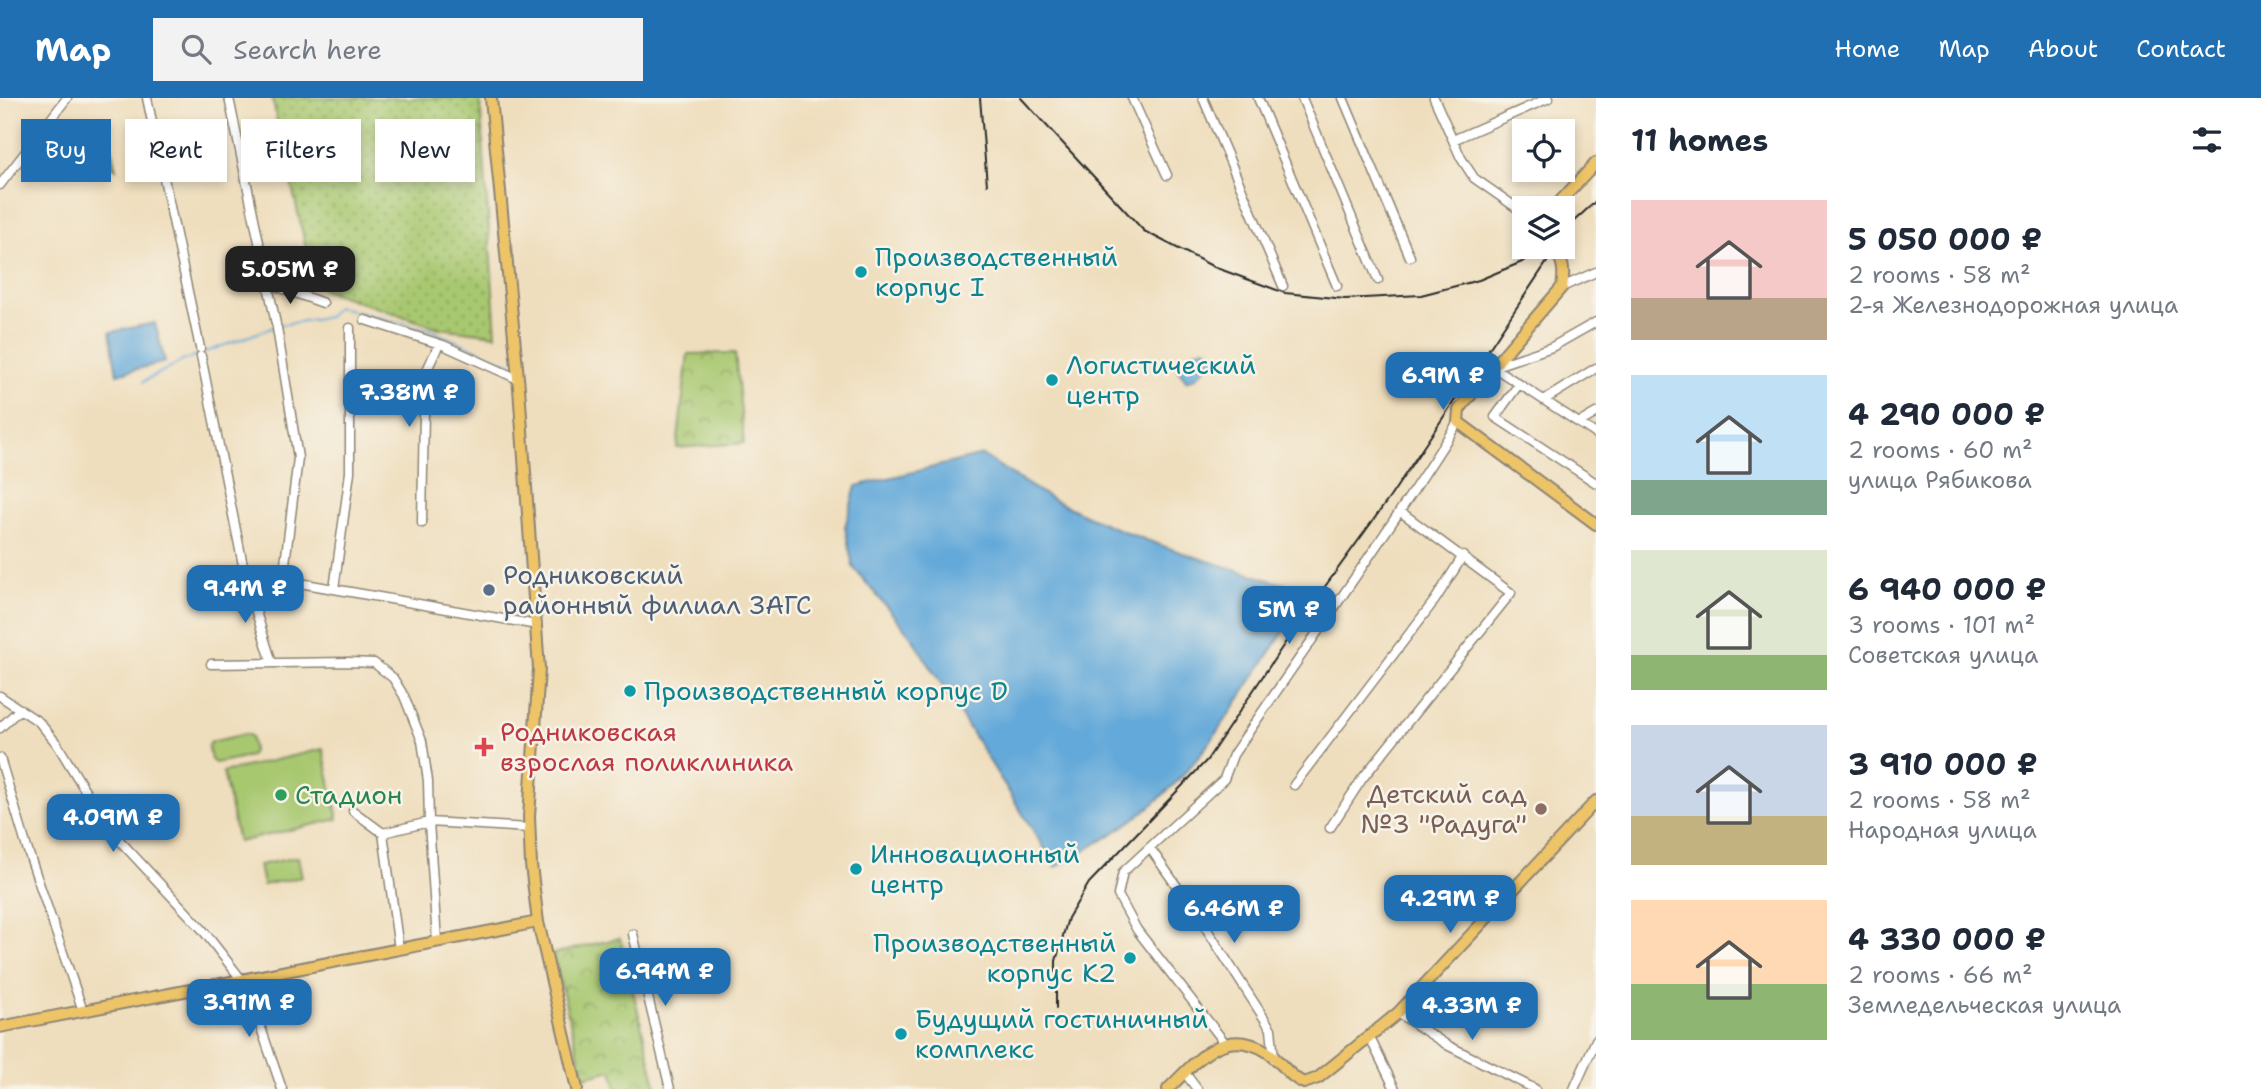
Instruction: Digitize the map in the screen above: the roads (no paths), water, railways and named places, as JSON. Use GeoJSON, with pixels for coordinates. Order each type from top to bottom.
{"type":"FeatureCollection","features":[{"type":"Feature","properties":{"kind":"main road"},"geometry":{"type":"LineString","coordinates":[[491,98],[517,371],[537,625],[539,670],[529,828],[531,865],[538,922],[577,1089]]}},
{"type":"Feature","properties":{"kind":"main road"},"geometry":{"type":"LineString","coordinates":[[1565,196],[1596,163]]}},
{"type":"Feature","properties":{"kind":"main road"},"geometry":{"type":"LineString","coordinates":[[1562,259],[1565,272],[1562,287],[1459,410],[1458,422],[1596,524]]}},
{"type":"Feature","properties":{"kind":"main road"},"geometry":{"type":"LineString","coordinates":[[1168,1089],[1209,1050],[1225,1043],[1252,1046],[1268,1052],[1296,1084],[1318,1078],[1398,1013],[1596,801]]}},
{"type":"Feature","properties":{"kind":"main road"},"geometry":{"type":"LineString","coordinates":[[0,1027],[538,922]]}},
{"type":"Feature","properties":{"kind":"street"},"geometry":{"type":"LineString","coordinates":[[0,185],[67,98]]}},
{"type":"Feature","properties":{"kind":"street"},"geometry":{"type":"LineString","coordinates":[[147,98],[246,580],[272,663]]}},
{"type":"Feature","properties":{"kind":"street"},"geometry":{"type":"LineString","coordinates":[[229,98],[268,283],[298,458],[283,580]]}},
{"type":"Feature","properties":{"kind":"street"},"geometry":{"type":"LineString","coordinates":[[1132,98],[1167,175]]}},
{"type":"Feature","properties":{"kind":"street"},"geometry":{"type":"LineString","coordinates":[[1203,98],[1283,286]]}},
{"type":"Feature","properties":{"kind":"street"},"geometry":{"type":"LineString","coordinates":[[1258,98],[1337,286]]}},
{"type":"Feature","properties":{"kind":"street"},"geometry":{"type":"LineString","coordinates":[[1302,98],[1378,280]]}},
{"type":"Feature","properties":{"kind":"street"},"geometry":{"type":"LineString","coordinates":[[1343,98],[1410,257]]}},
{"type":"Feature","properties":{"kind":"street"},"geometry":{"type":"LineString","coordinates":[[1434,98],[1452,140],[1474,178],[1512,205]]}},
{"type":"Feature","properties":{"kind":"street"},"geometry":{"type":"LineString","coordinates":[[1452,140],[1549,98]]}},
{"type":"Feature","properties":{"kind":"street"},"geometry":{"type":"LineString","coordinates":[[1562,287],[1596,272]]}},
{"type":"Feature","properties":{"kind":"street"},"geometry":{"type":"LineString","coordinates":[[268,283],[324,303]]}},
{"type":"Feature","properties":{"kind":"street"},"geometry":{"type":"LineString","coordinates":[[365,320],[517,371]]}},
{"type":"Feature","properties":{"kind":"street"},"geometry":{"type":"LineString","coordinates":[[1493,367],[1552,347],[1596,322]]}},
{"type":"Feature","properties":{"kind":"street"},"geometry":{"type":"LineString","coordinates":[[334,589],[350,472],[350,328]]}},
{"type":"Feature","properties":{"kind":"street"},"geometry":{"type":"LineString","coordinates":[[422,523],[427,370],[439,344]]}},
{"type":"Feature","properties":{"kind":"street"},"geometry":{"type":"LineString","coordinates":[[1493,367],[1596,434]]}},
{"type":"Feature","properties":{"kind":"street"},"geometry":{"type":"LineString","coordinates":[[1544,400],[1596,368]]}},
{"type":"Feature","properties":{"kind":"street"},"geometry":{"type":"LineString","coordinates":[[1519,383],[1495,417],[1596,483]]}},
{"type":"Feature","properties":{"kind":"street"},"geometry":{"type":"LineString","coordinates":[[1578,423],[1596,413]]}},
{"type":"Feature","properties":{"kind":"street"},"geometry":{"type":"LineString","coordinates":[[1225,1043],[1137,930],[1118,895],[1123,872],[1224,779],[1233,755],[1401,512],[1458,422]]}},
{"type":"Feature","properties":{"kind":"street"},"geometry":{"type":"LineString","coordinates":[[1330,828],[1362,779],[1511,593],[1401,512]]}},
{"type":"Feature","properties":{"kind":"street"},"geometry":{"type":"LineString","coordinates":[[1294,785],[1435,600],[1463,556]]}},
{"type":"Feature","properties":{"kind":"street"},"geometry":{"type":"LineString","coordinates":[[246,580],[283,580],[537,625]]}},
{"type":"Feature","properties":{"kind":"street"},"geometry":{"type":"LineString","coordinates":[[211,664],[374,663],[393,678],[404,696],[422,741],[429,781],[429,822],[438,942]]}},
{"type":"Feature","properties":{"kind":"street"},"geometry":{"type":"LineString","coordinates":[[0,696],[39,722],[57,744],[108,828],[202,929],[241,979],[251,999],[282,1089]]}},
{"type":"Feature","properties":{"kind":"street"},"geometry":{"type":"LineString","coordinates":[[0,728],[18,707]]}},
{"type":"Feature","properties":{"kind":"street"},"geometry":{"type":"LineString","coordinates":[[0,758],[27,848],[83,1011]]}},
{"type":"Feature","properties":{"kind":"street"},"geometry":{"type":"LineString","coordinates":[[353,811],[383,833],[399,949]]}},
{"type":"Feature","properties":{"kind":"street"},"geometry":{"type":"LineString","coordinates":[[383,833],[429,822],[529,828]]}},
{"type":"Feature","properties":{"kind":"street"},"geometry":{"type":"LineString","coordinates":[[1150,848],[1271,1029],[1274,1059]]}},
{"type":"Feature","properties":{"kind":"street"},"geometry":{"type":"LineString","coordinates":[[633,934],[670,1089]]}},
{"type":"Feature","properties":{"kind":"street"},"geometry":{"type":"LineString","coordinates":[[1398,1013],[1447,1045],[1535,1089]]}},
{"type":"Feature","properties":{"kind":"street"},"geometry":{"type":"LineString","coordinates":[[1369,1036],[1395,1089]]}},
{"type":"Feature","properties":{"kind":"street"},"geometry":{"type":"LineString","coordinates":[[1574,1089],[1596,1040]]}},
{"type":"Feature","properties":{"kind":"street"},"geometry":{"type":"LineString","coordinates":[[1185,1073],[1197,1089]]}},
{"type":"Feature","properties":{"kind":"water"},"geometry":{"type":"Polygon","coordinates":[[[155,323],[165,362],[117,374],[110,332],[155,323]]]}},
{"type":"Feature","properties":{"kind":"water"},"geometry":{"type":"Polygon","coordinates":[[[1204,348],[1214,356],[1214,360],[1195,378],[1187,381],[1177,369],[1190,353],[1204,348]]]}},
{"type":"Feature","properties":{"kind":"water"},"geometry":{"type":"Polygon","coordinates":[[[982,455],[1050,498],[1119,530],[1303,590],[1274,647],[1222,725],[1188,769],[1138,816],[1056,867],[911,636],[853,567],[845,527],[856,486],[982,455]]]}},
{"type":"Feature","properties":{"kind":"waterway"},"geometry":{"type":"LineString","coordinates":[[279,325],[328,317],[337,307],[427,329],[511,364]]}},
{"type":"Feature","properties":{"kind":"waterway"},"geometry":{"type":"LineString","coordinates":[[143,382],[184,360],[274,327]]}},
{"type":"Feature","properties":{"kind":"railway"},"geometry":{"type":"LineString","coordinates":[[980,98],[987,185]]}},
{"type":"Feature","properties":{"kind":"railway"},"geometry":{"type":"LineString","coordinates":[[1021,98],[1144,231],[1214,267],[1285,293],[1345,299],[1421,295],[1479,280],[1526,259]]}},
{"type":"Feature","properties":{"kind":"railway"},"geometry":{"type":"LineString","coordinates":[[1575,220],[1596,201]]}},
{"type":"Feature","properties":{"kind":"railway"},"geometry":{"type":"LineString","coordinates":[[1056,1008],[1056,961],[1068,918],[1089,883],[1207,760],[1297,625],[1390,497],[1549,259]]}},
{"type":"Feature","properties":{"kind":"place","name":"Производственный корпус I"},"geometry":{"type":"Point","coordinates":[861,272]}},
{"type":"Feature","properties":{"kind":"place","name":"Логистический центр"},"geometry":{"type":"Point","coordinates":[1052,380]}},
{"type":"Feature","properties":{"kind":"place","name":"Родниковский районный филиал ЗАГС"},"geometry":{"type":"Point","coordinates":[489,590]}},
{"type":"Feature","properties":{"kind":"place","name":"Производственный корпус D"},"geometry":{"type":"Point","coordinates":[630,691]}},
{"type":"Feature","properties":{"kind":"place","name":"Родниковская взрослая поликлиника"},"geometry":{"type":"Point","coordinates":[484,747]}},
{"type":"Feature","properties":{"kind":"place","name":"Стадион"},"geometry":{"type":"Point","coordinates":[281,795]}},
{"type":"Feature","properties":{"kind":"place","name":"Детский сад №3 \"Радуга\""},"geometry":{"type":"Point","coordinates":[1541,809]}},
{"type":"Feature","properties":{"kind":"place","name":"Инновационный центр"},"geometry":{"type":"Point","coordinates":[856,869]}},
{"type":"Feature","properties":{"kind":"place","name":"Производственный корпус K2"},"geometry":{"type":"Point","coordinates":[1130,958]}},
{"type":"Feature","properties":{"kind":"place","name":"Будущий гостиничный комплекс"},"geometry":{"type":"Point","coordinates":[901,1034]}}]}
